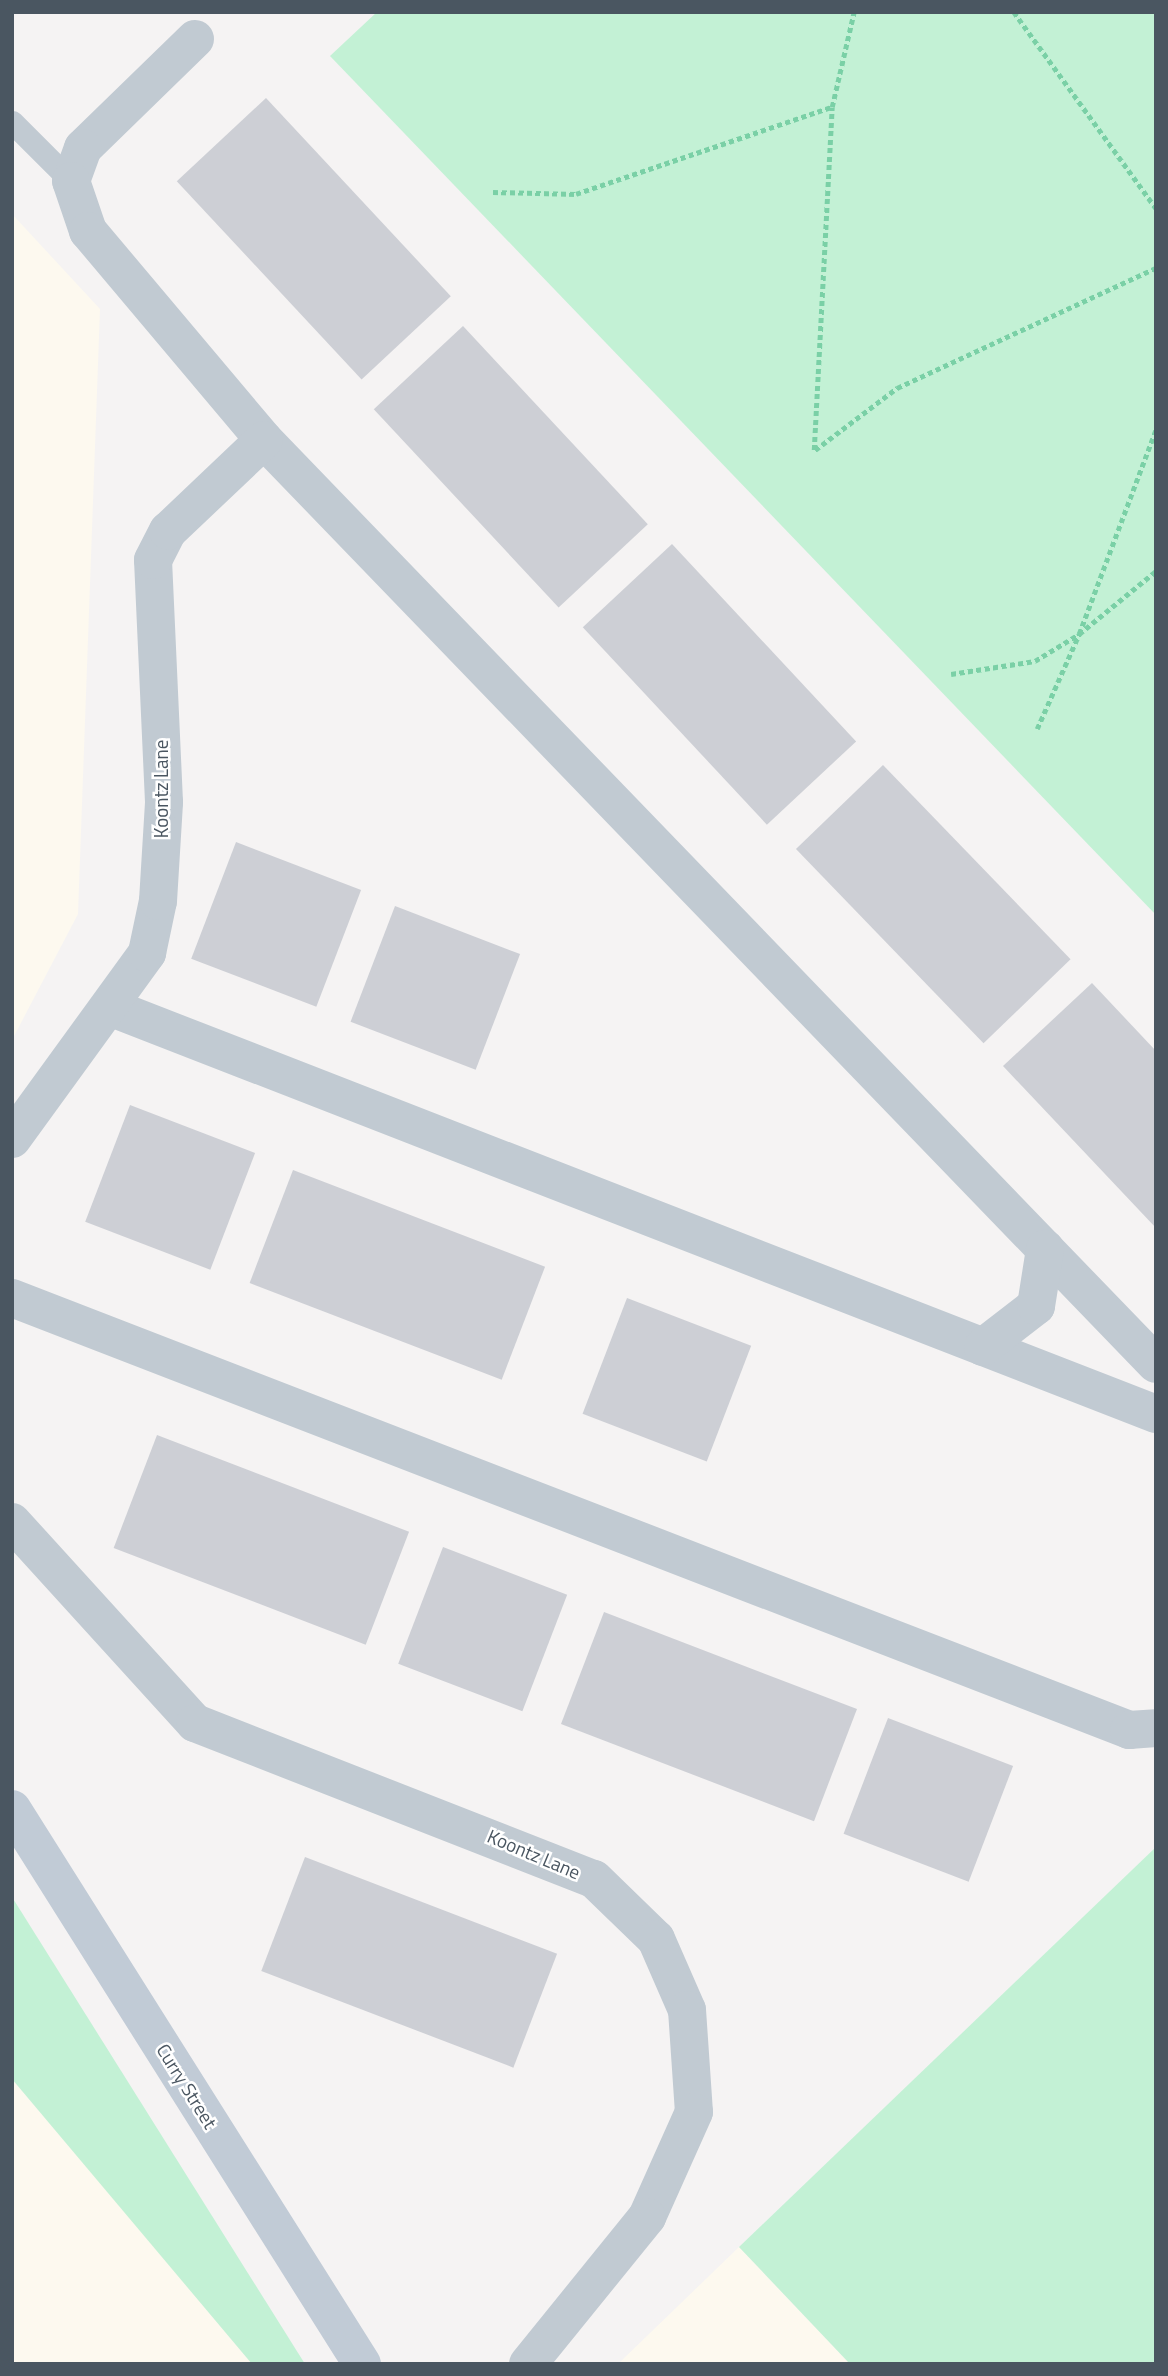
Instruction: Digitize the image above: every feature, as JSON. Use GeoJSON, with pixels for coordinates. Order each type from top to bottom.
{"type":"FeatureCollection","features":[{"type":"Feature","properties":{"kind":"street"},"geometry":{"type":"LineString","coordinates":[[195,39],[83,148],[71,181],[88,231],[264,440],[1156,1364]]}},
{"type":"Feature","properties":{"kind":"street","name":"Koontz Lane"},"geometry":{"type":"LineString","coordinates":[[12,1139],[112,1008],[147,953],[158,901],[164,802],[153,560],[168,531],[264,440]]}},
{"type":"Feature","properties":{"kind":"street"},"geometry":{"type":"LineString","coordinates":[[112,1008],[1156,1413]]}},
{"type":"Feature","properties":{"kind":"street"},"geometry":{"type":"LineString","coordinates":[[983,1346],[1035,1306],[1045,1249]]}},
{"type":"Feature","properties":{"kind":"street"},"geometry":{"type":"LineString","coordinates":[[12,1298],[1129,1730],[1156,1728]]}},
{"type":"Feature","properties":{"kind":"street","name":"Koontz Lane"},"geometry":{"type":"LineString","coordinates":[[12,1522],[195,1723],[594,1879],[656,1940],[687,2010],[694,2112],[647,2217],[528,2364]]}},
{"type":"Feature","properties":{"kind":"street","name":"Curry Street"},"geometry":{"type":"LineString","coordinates":[[12,1809],[362,2364]]}},
{"type":"Feature","properties":{"kind":"lane"},"geometry":{"type":"LineString","coordinates":[[12,122],[71,181]]}},
{"type":"Feature","properties":{"kind":"path"},"geometry":{"type":"LineString","coordinates":[[854,12],[832,107],[814,450],[897,388],[1156,268]]}},
{"type":"Feature","properties":{"kind":"path"},"geometry":{"type":"LineString","coordinates":[[1014,12],[1156,208]]}},
{"type":"Feature","properties":{"kind":"path"},"geometry":{"type":"LineString","coordinates":[[493,192],[576,194],[832,107]]}},
{"type":"Feature","properties":{"kind":"path"},"geometry":{"type":"LineString","coordinates":[[1037,729],[1079,634],[1156,429]]}},
{"type":"Feature","properties":{"kind":"path"},"geometry":{"type":"LineString","coordinates":[[951,674],[1035,661],[1079,634],[1156,571]]}},
{"type":"Feature","properties":{"kind":"shaded area"},"geometry":{"type":"Polygon","coordinates":[[[12,214],[100,309],[78,914],[12,1040],[12,214]]]}},
{"type":"Feature","properties":{"kind":"shaded area"},"geometry":{"type":"Polygon","coordinates":[[[12,2079],[118,2204],[252,2364],[12,2364],[12,2079]]]}},
{"type":"Feature","properties":{"kind":"shaded area"},"geometry":{"type":"Polygon","coordinates":[[[739,2247],[850,2364],[618,2364],[739,2247]]]}},
{"type":"Feature","properties":{"kind":"green space"},"geometry":{"type":"Polygon","coordinates":[[[377,12],[1156,12],[1156,915],[330,56],[377,12]]]}},
{"type":"Feature","properties":{"kind":"green space"},"geometry":{"type":"Polygon","coordinates":[[[1156,1847],[1156,2364],[850,2364],[739,2247],[1156,1847]]]}},
{"type":"Feature","properties":{"kind":"green space"},"geometry":{"type":"Polygon","coordinates":[[[12,1897],[305,2364],[252,2364],[12,2079],[12,1897]]]}},
{"type":"Feature","properties":{"kind":"building"},"geometry":{"type":"Polygon","coordinates":[[[266,98],[451,296],[362,379],[177,181],[266,98]]]}},
{"type":"Feature","properties":{"kind":"building"},"geometry":{"type":"Polygon","coordinates":[[[463,326],[648,524],[559,607],[374,409],[463,326]]]}},
{"type":"Feature","properties":{"kind":"building"},"geometry":{"type":"Polygon","coordinates":[[[672,544],[856,741],[767,825],[583,627],[672,544]]]}},
{"type":"Feature","properties":{"kind":"building"},"geometry":{"type":"Polygon","coordinates":[[[883,765],[1071,959],[984,1043],[796,849],[883,765]]]}},
{"type":"Feature","properties":{"kind":"building"},"geometry":{"type":"Polygon","coordinates":[[[236,842],[361,890],[316,1007],[191,959],[236,842]]]}},
{"type":"Feature","properties":{"kind":"building"},"geometry":{"type":"Polygon","coordinates":[[[395,906],[520,954],[476,1070],[351,1022],[395,906]]]}},
{"type":"Feature","properties":{"kind":"building"},"geometry":{"type":"Polygon","coordinates":[[[1092,983],[1156,1051],[1156,1228],[1003,1066],[1092,983]]]}},
{"type":"Feature","properties":{"kind":"building"},"geometry":{"type":"Polygon","coordinates":[[[130,1105],[255,1153],[210,1270],[85,1222],[130,1105]]]}},
{"type":"Feature","properties":{"kind":"building"},"geometry":{"type":"Polygon","coordinates":[[[293,1170],[545,1267],[502,1380],[250,1283],[293,1170]]]}},
{"type":"Feature","properties":{"kind":"building"},"geometry":{"type":"Polygon","coordinates":[[[627,1298],[751,1346],[707,1461],[583,1414],[627,1298]]]}},
{"type":"Feature","properties":{"kind":"building"},"geometry":{"type":"Polygon","coordinates":[[[157,1435],[409,1532],[366,1645],[114,1548],[157,1435]]]}},
{"type":"Feature","properties":{"kind":"building"},"geometry":{"type":"Polygon","coordinates":[[[443,1547],[567,1595],[522,1711],[398,1664],[443,1547]]]}},
{"type":"Feature","properties":{"kind":"building"},"geometry":{"type":"Polygon","coordinates":[[[604,1612],[857,1709],[814,1821],[561,1724],[604,1612]]]}},
{"type":"Feature","properties":{"kind":"building"},"geometry":{"type":"Polygon","coordinates":[[[888,1718],[1013,1766],[969,1882],[844,1834],[888,1718]]]}},
{"type":"Feature","properties":{"kind":"building"},"geometry":{"type":"Polygon","coordinates":[[[305,1857],[557,1954],[513,2068],[261,1971],[305,1857]]]}}]}
